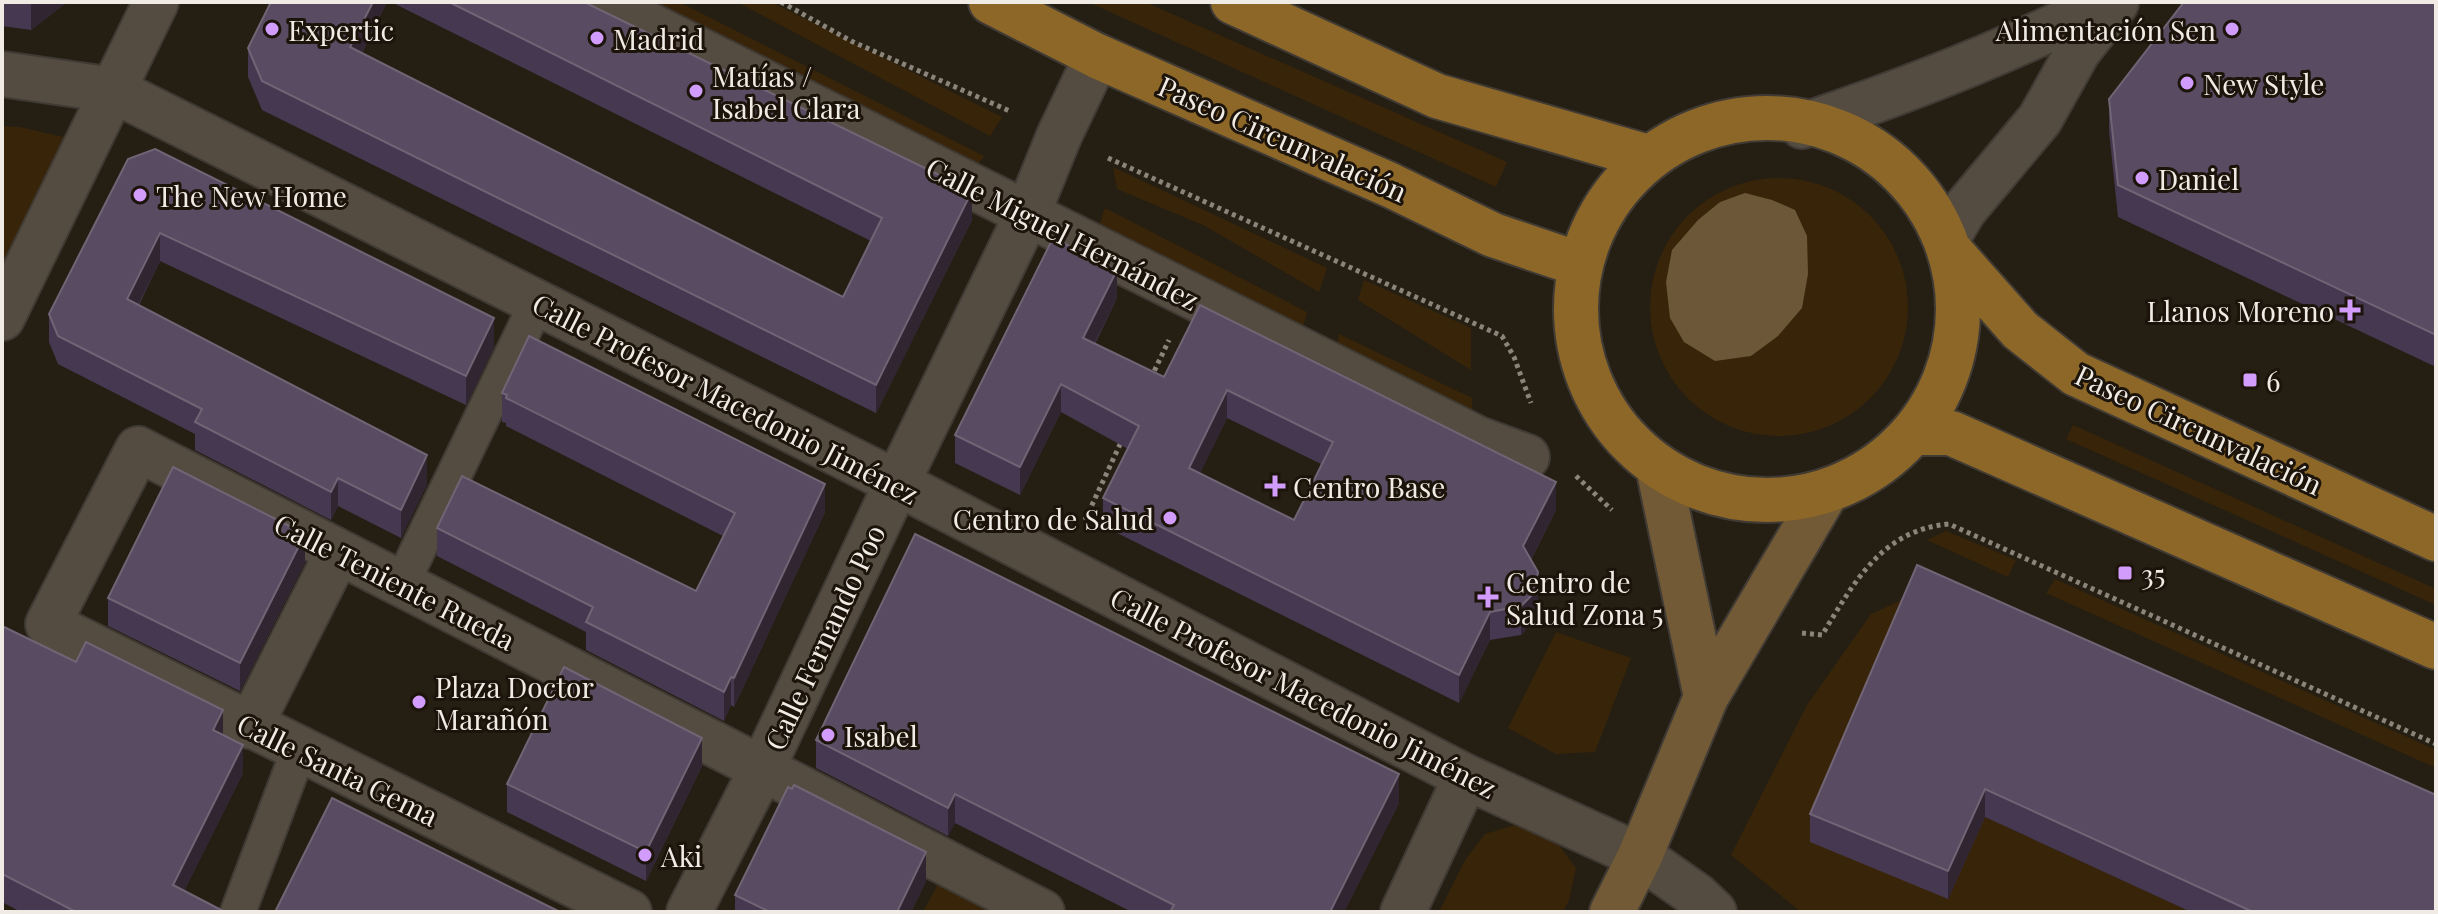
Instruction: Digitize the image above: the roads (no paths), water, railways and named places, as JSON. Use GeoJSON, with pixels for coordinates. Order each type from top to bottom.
{"type":"FeatureCollection","features":[{"type":"Feature","properties":{"kind":"main road","name":"Paseo Circunvalación"},"geometry":{"type":"LineString","coordinates":[[991,2],[1097,56],[1390,185],[1493,235],[1579,264]]}},
{"type":"Feature","properties":{"kind":"main road"},"geometry":{"type":"LineString","coordinates":[[1233,2],[1437,96],[1648,157]]}},
{"type":"Feature","properties":{"kind":"main road"},"geometry":{"type":"LineString","coordinates":[[1765,116],[1802,126],[1860,140],[1922,193],[1949,247],[1957,345],[1944,385],[1915,433],[1868,472],[1824,496],[1746,501],[1658,467],[1618,431],[1595,395],[1576,332],[1579,264],[1604,207],[1648,157],[1699,129],[1765,116]]}},
{"type":"Feature","properties":{"kind":"main road","name":"Paseo Circunvalación"},"geometry":{"type":"LineString","coordinates":[[1949,247],[2020,330],[2076,374],[2436,539]]}},
{"type":"Feature","properties":{"kind":"main road"},"geometry":{"type":"LineString","coordinates":[[1915,433],[1951,433],[2436,647]]}},
{"type":"Feature","properties":{"kind":"main road"},"geometry":{"type":"LineString","coordinates":[[1658,467],[1706,697]]}},
{"type":"Feature","properties":{"kind":"main road"},"geometry":{"type":"LineString","coordinates":[[1612,912],[1640,856],[1706,697],[1824,496]]}},
{"type":"Feature","properties":{"kind":"street"},"geometry":{"type":"LineString","coordinates":[[2,318],[156,2]]}},
{"type":"Feature","properties":{"kind":"street","name":"Calle Miguel Hernández"},"geometry":{"type":"LineString","coordinates":[[603,2],[1478,439],[1532,436]]}},
{"type":"Feature","properties":{"kind":"street"},"geometry":{"type":"LineString","coordinates":[[1802,126],[1921,86],[2037,36],[2105,2]]}},
{"type":"Feature","properties":{"kind":"street"},"geometry":{"type":"LineString","coordinates":[[1949,247],[1964,210],[2040,119],[2078,51],[2117,2]]}},
{"type":"Feature","properties":{"kind":"street","name":"Calle Fernando Poo"},"geometry":{"type":"LineString","coordinates":[[689,912],[763,767],[1027,215],[1059,136],[1097,56]]}},
{"type":"Feature","properties":{"kind":"street","name":"Calle Profesor Macedonio Jiménez"},"geometry":{"type":"LineString","coordinates":[[2,74],[113,90],[897,483],[1466,777],[1640,856],[1697,896],[1714,912]]}},
{"type":"Feature","properties":{"kind":"street","name":"Calle Teniente Rueda"},"geometry":{"type":"LineString","coordinates":[[48,624],[138,449],[1042,912]]}},
{"type":"Feature","properties":{"kind":"street"},"geometry":{"type":"LineString","coordinates":[[250,726],[338,552]]}},
{"type":"Feature","properties":{"kind":"street","name":"Calle Santa Gema"},"geometry":{"type":"LineString","coordinates":[[48,624],[629,912]]}},
{"type":"Feature","properties":{"kind":"street"},"geometry":{"type":"LineString","coordinates":[[1403,912],[1466,777]]}},
{"type":"Feature","properties":{"kind":"lane"},"geometry":{"type":"LineString","coordinates":[[401,585],[537,303]]}},
{"type":"Feature","properties":{"kind":"lane"},"geometry":{"type":"LineString","coordinates":[[238,912],[299,750]]}},
{"type":"Feature","properties":{"kind":"place","name":"Expertic"},"geometry":{"type":"Point","coordinates":[272,29]}},
{"type":"Feature","properties":{"kind":"place","name":"Alimentación Sen"},"geometry":{"type":"Point","coordinates":[2232,29]}},
{"type":"Feature","properties":{"kind":"place","name":"Madrid"},"geometry":{"type":"Point","coordinates":[597,38]}},
{"type":"Feature","properties":{"kind":"place","name":"New Style"},"geometry":{"type":"Point","coordinates":[2187,83]}},
{"type":"Feature","properties":{"kind":"place","name":"Matías / Isabel Clara"},"geometry":{"type":"Point","coordinates":[696,91]}},
{"type":"Feature","properties":{"kind":"place","name":"Daniel"},"geometry":{"type":"Point","coordinates":[2142,178]}},
{"type":"Feature","properties":{"kind":"place","name":"The New Home"},"geometry":{"type":"Point","coordinates":[140,195]}},
{"type":"Feature","properties":{"kind":"place","name":"Llanos Moreno"},"geometry":{"type":"Point","coordinates":[2350,310]}},
{"type":"Feature","properties":{"kind":"place","name":"6"},"geometry":{"type":"Point","coordinates":[2250,380]}},
{"type":"Feature","properties":{"kind":"place","name":"Centro Base"},"geometry":{"type":"Point","coordinates":[1275,486]}},
{"type":"Feature","properties":{"kind":"place","name":"Centro de Salud"},"geometry":{"type":"Point","coordinates":[1170,518]}},
{"type":"Feature","properties":{"kind":"place","name":"35"},"geometry":{"type":"Point","coordinates":[2125,573]}},
{"type":"Feature","properties":{"kind":"place","name":"Centro de Salud Zona 5"},"geometry":{"type":"Point","coordinates":[1488,597]}},
{"type":"Feature","properties":{"kind":"place","name":"Plaza Doctor Marañón"},"geometry":{"type":"Point","coordinates":[419,702]}},
{"type":"Feature","properties":{"kind":"place","name":"Isabel"},"geometry":{"type":"Point","coordinates":[828,735]}},
{"type":"Feature","properties":{"kind":"place","name":"Aki"},"geometry":{"type":"Point","coordinates":[645,855]}}]}
